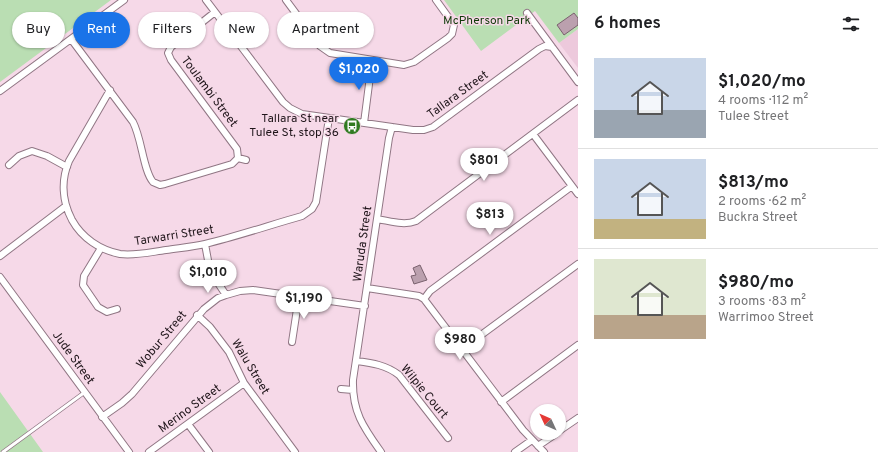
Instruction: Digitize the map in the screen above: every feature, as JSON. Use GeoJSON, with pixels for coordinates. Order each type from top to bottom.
{"type":"FeatureCollection","features":[{"type":"Feature","properties":{"kind":"street"},"geometry":{"type":"LineString","coordinates":[[1,89],[124,0]]}},
{"type":"Feature","properties":{"kind":"street","name":"Tallara Street"},"geometry":{"type":"LineString","coordinates":[[206,0],[215,12]]}},
{"type":"Feature","properties":{"kind":"street"},"geometry":{"type":"LineString","coordinates":[[286,0],[325,50],[335,55],[404,65],[420,58],[448,38],[454,29],[452,20],[436,0]]}},
{"type":"Feature","properties":{"kind":"street","name":"Toulambi Street"},"geometry":{"type":"LineString","coordinates":[[214,13],[171,46],[165,54],[237,149],[238,158]]}},
{"type":"Feature","properties":{"kind":"street"},"geometry":{"type":"LineString","coordinates":[[527,13],[578,82]]}},
{"type":"Feature","properties":{"kind":"street"},"geometry":{"type":"LineString","coordinates":[[71,39],[110,90],[137,129],[148,174],[153,182],[160,185],[165,184],[232,164],[238,158],[246,160]]}},
{"type":"Feature","properties":{"kind":"street","name":"Tallara Street"},"geometry":{"type":"LineString","coordinates":[[242,48],[286,105],[298,113],[419,131],[433,127],[539,49],[544,46],[552,46]]}},
{"type":"Feature","properties":{"kind":"street"},"geometry":{"type":"LineString","coordinates":[[364,123],[372,61]]}},
{"type":"Feature","properties":{"kind":"street","name":"Tarwarri Street"},"geometry":{"type":"LineString","coordinates":[[110,90],[72,155],[67,167],[64,188],[66,206],[78,229],[89,240],[101,248],[115,253],[131,254],[205,244],[302,216],[312,209],[316,202],[329,118]]}},
{"type":"Feature","properties":{"kind":"street"},"geometry":{"type":"LineString","coordinates":[[377,219],[404,223],[416,221],[578,100]]}},
{"type":"Feature","properties":{"kind":"street","name":"Waruda Street"},"geometry":{"type":"LineString","coordinates":[[382,452],[364,428],[358,415],[353,390],[364,306],[389,138],[392,127]]}},
{"type":"Feature","properties":{"kind":"street"},"geometry":{"type":"LineString","coordinates":[[533,134],[578,194]]}},
{"type":"Feature","properties":{"kind":"street"},"geometry":{"type":"LineString","coordinates":[[9,165],[19,156],[32,151],[47,156],[67,167]]}},
{"type":"Feature","properties":{"kind":"street"},"geometry":{"type":"LineString","coordinates":[[424,299],[430,291],[572,186]]}},
{"type":"Feature","properties":{"kind":"street"},"geometry":{"type":"LineString","coordinates":[[0,256],[66,206]]}},
{"type":"Feature","properties":{"kind":"street"},"geometry":{"type":"LineString","coordinates":[[205,244],[210,271],[226,295]]}},
{"type":"Feature","properties":{"kind":"street"},"geometry":{"type":"LineString","coordinates":[[101,248],[84,276],[83,285],[98,307],[107,312],[117,309]]}},
{"type":"Feature","properties":{"kind":"street"},"geometry":{"type":"LineString","coordinates":[[462,349],[578,264]]}},
{"type":"Feature","properties":{"kind":"street","name":"Jude Street"},"geometry":{"type":"LineString","coordinates":[[0,277],[129,452]]}},
{"type":"Feature","properties":{"kind":"street"},"geometry":{"type":"LineString","coordinates":[[367,288],[418,296],[424,299],[501,402],[530,438]]}},
{"type":"Feature","properties":{"kind":"street","name":"Wobur Street"},"geometry":{"type":"LineString","coordinates":[[102,417],[132,394],[197,315],[211,303],[226,295],[240,291],[253,290],[364,306]]}},
{"type":"Feature","properties":{"kind":"street"},"geometry":{"type":"LineString","coordinates":[[292,342],[299,296]]}},
{"type":"Feature","properties":{"kind":"street","name":"Walu Street"},"geometry":{"type":"LineString","coordinates":[[197,315],[210,327],[229,352],[244,383],[295,452]]}},
{"type":"Feature","properties":{"kind":"street"},"geometry":{"type":"LineString","coordinates":[[501,402],[578,345]]}},
{"type":"Feature","properties":{"kind":"street","name":"Wilpie Court"},"geometry":{"type":"LineString","coordinates":[[357,361],[380,365],[394,371],[399,375],[448,438]]}},
{"type":"Feature","properties":{"kind":"street","name":"Merino Street"},"geometry":{"type":"LineString","coordinates":[[149,452],[244,383]]}},
{"type":"Feature","properties":{"kind":"street"},"geometry":{"type":"LineString","coordinates":[[341,390],[353,390]]}},
{"type":"Feature","properties":{"kind":"street"},"geometry":{"type":"LineString","coordinates":[[566,426],[578,418]]}},
{"type":"Feature","properties":{"kind":"street"},"geometry":{"type":"LineString","coordinates":[[188,424],[209,452]]}},
{"type":"Feature","properties":{"kind":"street"},"geometry":{"type":"LineString","coordinates":[[515,452],[532,440],[544,452]]}},
{"type":"Feature","properties":{"kind":"street"},"geometry":{"type":"LineString","coordinates":[[538,446],[546,440]]}},
{"type":"Feature","properties":{"kind":"lane"},"geometry":{"type":"LineString","coordinates":[[3,452],[85,392]]}},
{"type":"Feature","properties":{"kind":"shaded area"},"geometry":{"type":"Polygon","coordinates":[[[578,29],[578,68],[559,43],[578,29]]]}},
{"type":"Feature","properties":{"kind":"green space"},"geometry":{"type":"Polygon","coordinates":[[[0,0],[111,0],[95,12],[73,12],[73,28],[65,34],[65,12],[12,12],[12,48],[46,48],[0,82],[0,0]]]}},
{"type":"Feature","properties":{"kind":"green space","name":"McPherson Park"},"geometry":{"type":"Polygon","coordinates":[[[444,0],[578,0],[578,29],[559,43],[535,11],[481,51],[444,0]]]}},
{"type":"Feature","properties":{"kind":"green space"},"geometry":{"type":"Polygon","coordinates":[[[0,392],[43,452],[0,452],[0,392]]]}},
{"type":"Feature","properties":{"kind":"building"},"geometry":{"type":"Polygon","coordinates":[[[574,13],[578,18],[578,25],[564,35],[557,25],[574,13]]]}},
{"type":"Feature","properties":{"kind":"building"},"geometry":{"type":"Polygon","coordinates":[[[420,265],[427,280],[414,284],[411,276],[416,275],[413,268],[420,265]]]}},
{"type":"Feature","properties":{"kind":"place","name":"Tallara St near Tulee St, stop 36"},"geometry":{"type":"Point","coordinates":[352,126]}}]}
